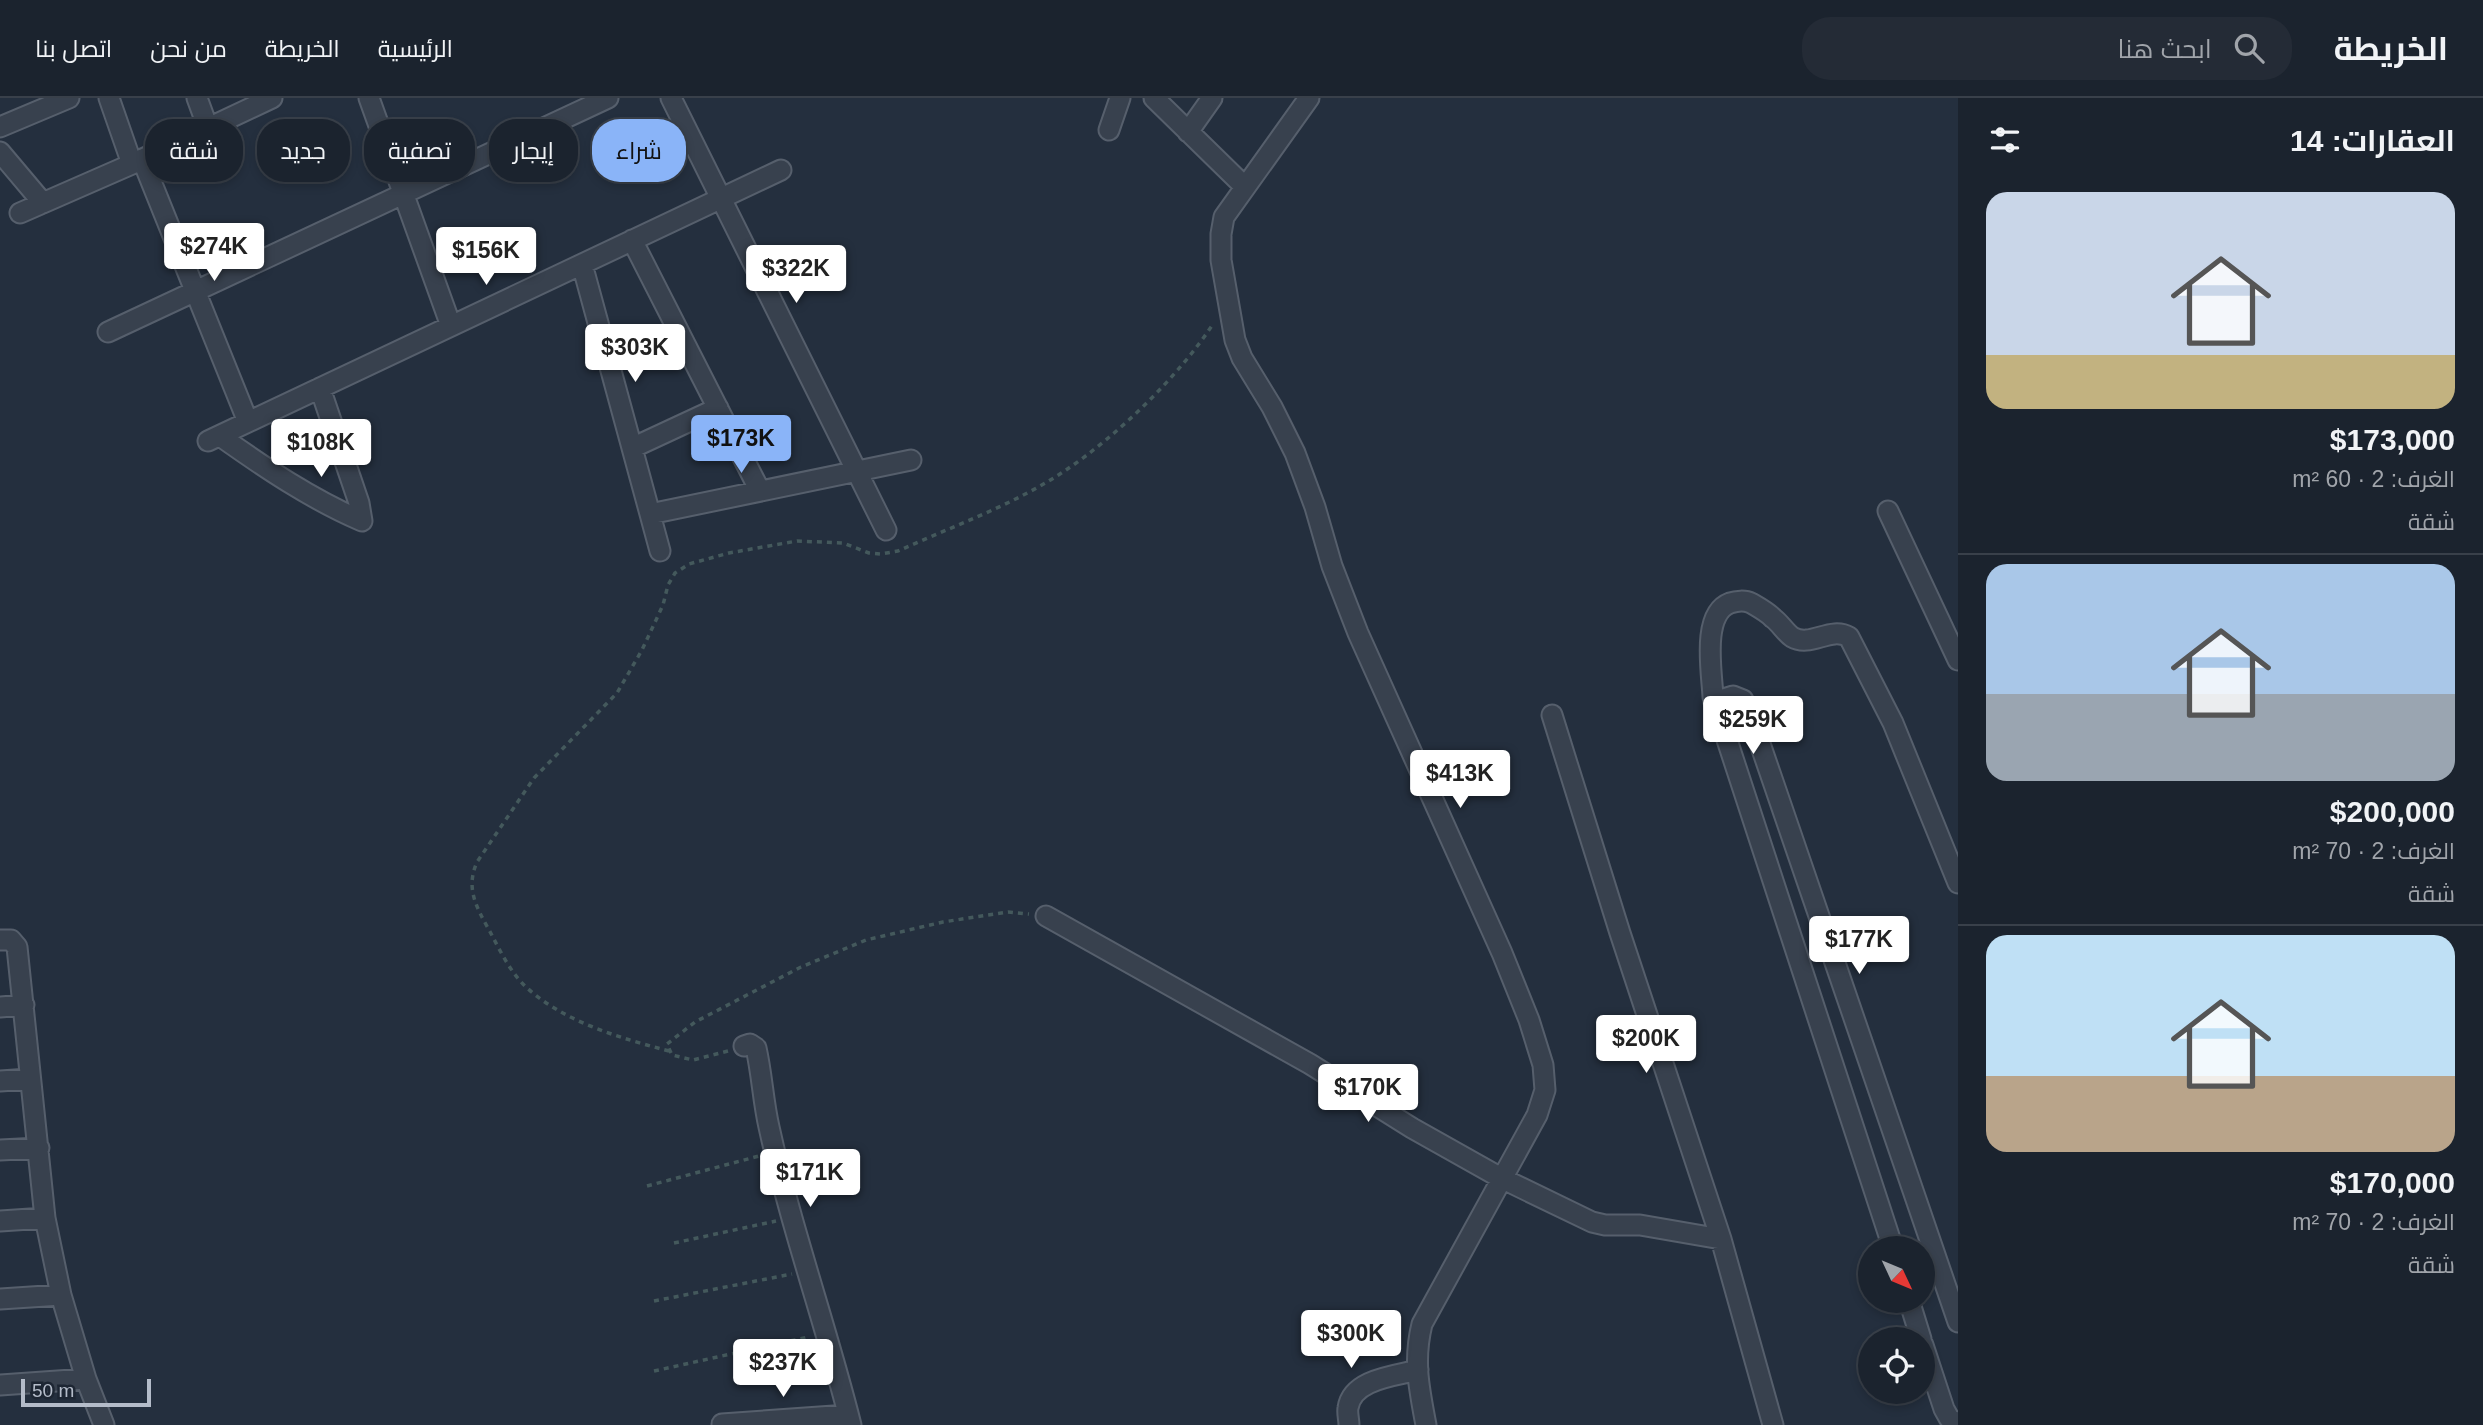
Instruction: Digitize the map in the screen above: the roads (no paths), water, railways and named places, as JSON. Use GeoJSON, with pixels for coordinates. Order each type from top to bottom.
{"type":"FeatureCollection","features":[{"type":"Feature","properties":{"kind":"street"},"geometry":{"type":"LineString","coordinates":[[0,127],[69,98]]}},
{"type":"Feature","properties":{"kind":"street"},"geometry":{"type":"LineString","coordinates":[[109,98],[195,291],[248,422]]}},
{"type":"Feature","properties":{"kind":"street"},"geometry":{"type":"LineString","coordinates":[[197,98],[205,119]]}},
{"type":"Feature","properties":{"kind":"street"},"geometry":{"type":"LineString","coordinates":[[227,119],[272,98]]}},
{"type":"Feature","properties":{"kind":"street"},"geometry":{"type":"LineString","coordinates":[[369,98],[451,326]]}},
{"type":"Feature","properties":{"kind":"street"},"geometry":{"type":"LineString","coordinates":[[108,332],[608,98]]}},
{"type":"Feature","properties":{"kind":"street"},"geometry":{"type":"LineString","coordinates":[[671,98],[886,530]]}},
{"type":"Feature","properties":{"kind":"street"},"geometry":{"type":"LineString","coordinates":[[1109,130],[1119,98]]}},
{"type":"Feature","properties":{"kind":"street"},"geometry":{"type":"LineString","coordinates":[[1154,98],[1244,186]]}},
{"type":"Feature","properties":{"kind":"street"},"geometry":{"type":"LineString","coordinates":[[1188,132],[1212,98]]}},
{"type":"Feature","properties":{"kind":"street"},"geometry":{"type":"LineString","coordinates":[[1309,98],[1224,216],[1221,234],[1227,299],[1235,340],[1242,358],[1272,407],[1295,453],[1315,507],[1332,566],[1358,633],[1502,953],[1529,1020],[1543,1065],[1545,1090],[1537,1115],[1422,1324],[1417,1346],[1426,1425]]}},
{"type":"Feature","properties":{"kind":"street"},"geometry":{"type":"LineString","coordinates":[[0,152],[43,203]]}},
{"type":"Feature","properties":{"kind":"street"},"geometry":{"type":"LineString","coordinates":[[20,213],[145,158]]}},
{"type":"Feature","properties":{"kind":"street"},"geometry":{"type":"LineString","coordinates":[[320,388],[359,503],[362,521],[327,506],[214,438],[781,170]]}},
{"type":"Feature","properties":{"kind":"street"},"geometry":{"type":"LineString","coordinates":[[632,240],[760,491]]}},
{"type":"Feature","properties":{"kind":"street"},"geometry":{"type":"LineString","coordinates":[[582,264],[660,551]]}},
{"type":"Feature","properties":{"kind":"street"},"geometry":{"type":"LineString","coordinates":[[632,448],[718,408]]}},
{"type":"Feature","properties":{"kind":"street"},"geometry":{"type":"LineString","coordinates":[[650,514],[911,460]]}},
{"type":"Feature","properties":{"kind":"street"},"geometry":{"type":"LineString","coordinates":[[1888,512],[1958,660]]}},
{"type":"Feature","properties":{"kind":"street"},"geometry":{"type":"LineString","coordinates":[[1889,1236],[1714,702],[1710,635],[1718,611],[1728,603],[1748,601],[1773,617],[1791,636],[1799,639],[1807,640],[1834,633],[1849,637],[1893,723],[1958,883]]}},
{"type":"Feature","properties":{"kind":"street"},"geometry":{"type":"LineString","coordinates":[[1714,702],[1734,696],[1743,699],[1755,729],[1958,1322]]}},
{"type":"Feature","properties":{"kind":"street"},"geometry":{"type":"LineString","coordinates":[[1552,715],[1620,933],[1721,1238],[1773,1425]]}},
{"type":"Feature","properties":{"kind":"street"},"geometry":{"type":"LineString","coordinates":[[1046,916],[1310,1064],[1412,1128],[1502,1178],[1592,1222],[1605,1226],[1640,1225],[1721,1238]]}},
{"type":"Feature","properties":{"kind":"street"},"geometry":{"type":"LineString","coordinates":[[0,940],[11,940],[17,947],[45,1218],[61,1294],[86,1380],[104,1425]]}},
{"type":"Feature","properties":{"kind":"street"},"geometry":{"type":"LineString","coordinates":[[0,1007],[24,1005]]}},
{"type":"Feature","properties":{"kind":"street"},"geometry":{"type":"LineString","coordinates":[[722,1423],[849,1420],[768,1126],[756,1048],[750,1044],[744,1046]]}},
{"type":"Feature","properties":{"kind":"street"},"geometry":{"type":"LineString","coordinates":[[0,1081],[29,1079]]}},
{"type":"Feature","properties":{"kind":"street"},"geometry":{"type":"LineString","coordinates":[[0,1150],[39,1148]]}},
{"type":"Feature","properties":{"kind":"street"},"geometry":{"type":"LineString","coordinates":[[0,1221],[45,1218]]}},
{"type":"Feature","properties":{"kind":"street"},"geometry":{"type":"LineString","coordinates":[[0,1299],[61,1294]]}},
{"type":"Feature","properties":{"kind":"street"},"geometry":{"type":"LineString","coordinates":[[1349,1425],[1348,1408],[1358,1389],[1373,1382],[1418,1370]]}},
{"type":"Feature","properties":{"kind":"street"},"geometry":{"type":"LineString","coordinates":[[0,1385],[86,1380]]}},
{"type":"Feature","properties":{"kind":"street"},"geometry":{"type":"LineString","coordinates":[[1935,1382],[1944,1409],[1949,1418],[1958,1424]]}}]}
